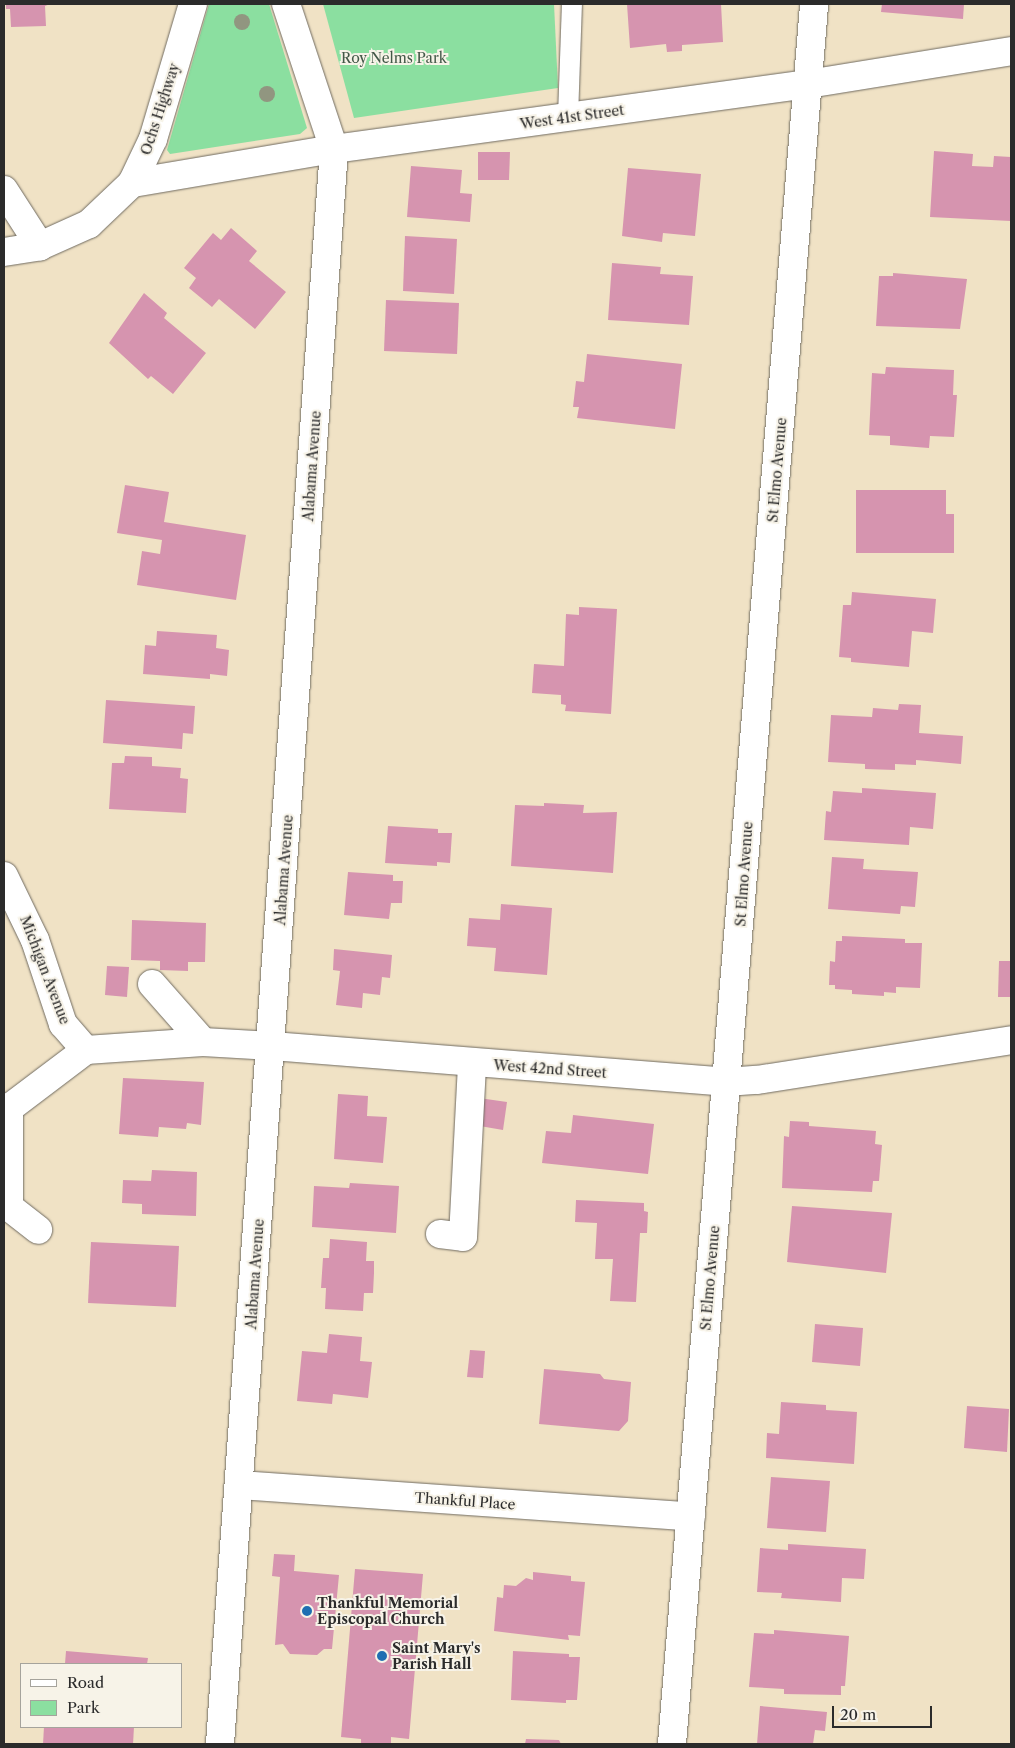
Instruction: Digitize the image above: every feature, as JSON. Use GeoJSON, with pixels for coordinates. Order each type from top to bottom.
{"type":"FeatureCollection","features":[{"type":"Feature","properties":{"kind":"street","name":"Ochs Highway"},"geometry":{"type":"LineString","coordinates":[[4,252],[40,246],[89,224],[132,183],[153,139],[193,4]]}},
{"type":"Feature","properties":{"kind":"street","name":"Alabama Avenue"},"geometry":{"type":"LineString","coordinates":[[220,1744],[272,1046],[334,149],[286,4]]}},
{"type":"Feature","properties":{"kind":"street","name":"St Elmo Avenue"},"geometry":{"type":"LineString","coordinates":[[672,1744],[814,4]]}},
{"type":"Feature","properties":{"kind":"street","name":"West 41st Street"},"geometry":{"type":"LineString","coordinates":[[132,183],[334,149],[808,84],[1011,51]]}},
{"type":"Feature","properties":{"kind":"street"},"geometry":{"type":"LineString","coordinates":[[4,190],[40,246]]}},
{"type":"Feature","properties":{"kind":"street","name":"Michigan Avenue"},"geometry":{"type":"LineString","coordinates":[[4,876],[35,940],[64,1024],[86,1050]]}},
{"type":"Feature","properties":{"kind":"street"},"geometry":{"type":"LineString","coordinates":[[152,984],[203,1042]]}},
{"type":"Feature","properties":{"kind":"street","name":"West 42nd Street"},"geometry":{"type":"LineString","coordinates":[[86,1050],[203,1042],[726,1082],[757,1080],[1011,1040]]}},
{"type":"Feature","properties":{"kind":"street"},"geometry":{"type":"LineString","coordinates":[[38,1230],[8,1207],[7,1110],[86,1050]]}},
{"type":"Feature","properties":{"kind":"street"},"geometry":{"type":"LineString","coordinates":[[440,1234],[463,1236],[472,1064]]}},
{"type":"Feature","properties":{"kind":"street","name":"Thankful Place"},"geometry":{"type":"LineString","coordinates":[[239,1485],[691,1517]]}},
{"type":"Feature","properties":{"kind":"lane"},"geometry":{"type":"LineString","coordinates":[[568,117],[572,4]]}},
{"type":"Feature","properties":{"kind":"green space"},"geometry":{"type":"Polygon","coordinates":[[[209,4],[269,4],[307,128],[300,134],[170,154],[167,150],[209,4]]]}},
{"type":"Feature","properties":{"kind":"green space","name":"Roy Nelms Park"},"geometry":{"type":"Polygon","coordinates":[[[323,4],[554,4],[558,88],[354,118],[323,4]]]}},
{"type":"Feature","properties":{"kind":"building"},"geometry":{"type":"Polygon","coordinates":[[[6,4],[50,4],[45,6],[46,26],[11,27],[10,9],[6,9],[6,4]]]}},
{"type":"Feature","properties":{"kind":"building"},"geometry":{"type":"Polygon","coordinates":[[[627,4],[721,4],[723,42],[682,45],[682,51],[667,52],[666,44],[630,48],[627,4]]]}},
{"type":"Feature","properties":{"kind":"building"},"geometry":{"type":"Polygon","coordinates":[[[882,4],[964,4],[963,19],[881,12],[882,4]]]}},
{"type":"Feature","properties":{"kind":"building"},"geometry":{"type":"Polygon","coordinates":[[[934,151],[973,154],[972,166],[993,167],[994,156],[1011,157],[1011,221],[930,217],[934,151]]]}},
{"type":"Feature","properties":{"kind":"building"},"geometry":{"type":"Polygon","coordinates":[[[478,152],[510,152],[509,180],[478,180],[478,152]]]}},
{"type":"Feature","properties":{"kind":"building"},"geometry":{"type":"Polygon","coordinates":[[[411,166],[462,170],[460,193],[472,194],[470,222],[407,217],[411,166]]]}},
{"type":"Feature","properties":{"kind":"building"},"geometry":{"type":"Polygon","coordinates":[[[628,168],[701,174],[695,236],[663,233],[662,242],[622,236],[628,168]]]}},
{"type":"Feature","properties":{"kind":"building"},"geometry":{"type":"Polygon","coordinates":[[[231,228],[257,251],[249,261],[286,292],[255,329],[219,299],[212,307],[189,288],[196,278],[184,268],[213,233],[221,240],[231,228]]]}},
{"type":"Feature","properties":{"kind":"building"},"geometry":{"type":"Polygon","coordinates":[[[405,236],[457,239],[454,294],[403,291],[405,236]]]}},
{"type":"Feature","properties":{"kind":"building"},"geometry":{"type":"Polygon","coordinates":[[[612,263],[661,267],[660,274],[693,276],[689,325],[608,320],[612,263]]]}},
{"type":"Feature","properties":{"kind":"building"},"geometry":{"type":"Polygon","coordinates":[[[893,273],[967,279],[960,329],[876,326],[879,276],[893,276],[893,273]]]}},
{"type":"Feature","properties":{"kind":"building"},"geometry":{"type":"Polygon","coordinates":[[[144,293],[167,313],[164,318],[206,353],[173,394],[151,376],[148,379],[109,343],[144,293]]]}},
{"type":"Feature","properties":{"kind":"building"},"geometry":{"type":"Polygon","coordinates":[[[386,300],[459,303],[457,354],[384,351],[386,300]]]}},
{"type":"Feature","properties":{"kind":"building"},"geometry":{"type":"Polygon","coordinates":[[[587,354],[682,364],[675,429],[577,418],[579,407],[573,407],[576,381],[584,382],[587,354]]]}},
{"type":"Feature","properties":{"kind":"building"},"geometry":{"type":"Polygon","coordinates":[[[886,367],[954,370],[953,395],[957,395],[954,437],[930,436],[929,448],[890,445],[890,436],[869,435],[872,373],[885,374],[886,367]]]}},
{"type":"Feature","properties":{"kind":"building"},"geometry":{"type":"Polygon","coordinates":[[[125,485],[169,492],[164,522],[246,535],[236,600],[137,585],[142,551],[160,554],[162,540],[117,533],[125,485]]]}},
{"type":"Feature","properties":{"kind":"building"},"geometry":{"type":"Polygon","coordinates":[[[856,490],[946,490],[946,514],[954,514],[954,553],[856,553],[856,490]]]}},
{"type":"Feature","properties":{"kind":"building"},"geometry":{"type":"Polygon","coordinates":[[[852,592],[936,599],[933,633],[912,631],[909,667],[851,662],[851,658],[839,657],[843,605],[851,605],[852,592]]]}},
{"type":"Feature","properties":{"kind":"building"},"geometry":{"type":"Polygon","coordinates":[[[579,607],[617,609],[611,714],[565,711],[566,705],[561,704],[561,695],[532,693],[534,664],[564,666],[566,614],[579,615],[579,607]]]}},
{"type":"Feature","properties":{"kind":"building"},"geometry":{"type":"Polygon","coordinates":[[[157,631],[217,635],[216,648],[229,650],[227,676],[210,674],[210,679],[143,674],[145,645],[156,646],[157,631]]]}},
{"type":"Feature","properties":{"kind":"building"},"geometry":{"type":"Polygon","coordinates":[[[106,700],[195,706],[193,734],[183,733],[182,749],[103,743],[106,700]]]}},
{"type":"Feature","properties":{"kind":"building"},"geometry":{"type":"Polygon","coordinates":[[[899,704],[921,705],[919,733],[963,736],[961,764],[916,760],[916,765],[895,764],[895,770],[865,769],[865,764],[828,762],[831,715],[872,717],[873,708],[898,710],[899,704]]]}},
{"type":"Feature","properties":{"kind":"building"},"geometry":{"type":"Polygon","coordinates":[[[125,756],[152,757],[152,766],[181,768],[180,778],[188,779],[186,813],[109,809],[112,763],[124,763],[125,756]]]}},
{"type":"Feature","properties":{"kind":"building"},"geometry":{"type":"Polygon","coordinates":[[[862,788],[936,793],[933,829],[910,827],[909,845],[824,840],[826,811],[831,812],[833,791],[862,793],[862,788]]]}},
{"type":"Feature","properties":{"kind":"building"},"geometry":{"type":"Polygon","coordinates":[[[544,803],[584,805],[583,813],[617,812],[613,873],[511,866],[515,805],[544,806],[544,803]]]}},
{"type":"Feature","properties":{"kind":"building"},"geometry":{"type":"Polygon","coordinates":[[[388,826],[438,829],[438,833],[452,833],[450,863],[437,862],[437,866],[385,863],[388,826]]]}},
{"type":"Feature","properties":{"kind":"building"},"geometry":{"type":"Polygon","coordinates":[[[832,857],[864,859],[863,869],[918,872],[915,907],[901,906],[900,914],[828,909],[832,857]]]}},
{"type":"Feature","properties":{"kind":"building"},"geometry":{"type":"Polygon","coordinates":[[[348,872],[393,875],[393,881],[403,881],[402,903],[391,903],[389,919],[344,915],[348,872]]]}},
{"type":"Feature","properties":{"kind":"building"},"geometry":{"type":"Polygon","coordinates":[[[501,904],[552,908],[547,975],[494,971],[496,948],[467,946],[469,918],[500,920],[501,904]]]}},
{"type":"Feature","properties":{"kind":"building"},"geometry":{"type":"Polygon","coordinates":[[[132,920],[206,923],[205,962],[188,962],[188,971],[160,970],[160,961],[131,960],[132,920]]]}},
{"type":"Feature","properties":{"kind":"building"},"geometry":{"type":"Polygon","coordinates":[[[842,936],[905,939],[905,943],[922,943],[920,988],[896,987],[896,993],[884,992],[884,996],[852,994],[852,990],[835,989],[835,985],[829,985],[830,961],[835,962],[836,941],[842,941],[842,936]]]}},
{"type":"Feature","properties":{"kind":"building"},"geometry":{"type":"Polygon","coordinates":[[[334,949],[392,955],[390,978],[382,977],[380,995],[363,993],[362,1008],[336,1005],[340,971],[333,970],[334,949]]]}},
{"type":"Feature","properties":{"kind":"building"},"geometry":{"type":"Polygon","coordinates":[[[999,961],[1011,961],[1011,997],[998,997],[999,961]]]}},
{"type":"Feature","properties":{"kind":"building"},"geometry":{"type":"Polygon","coordinates":[[[107,966],[129,967],[127,997],[105,995],[107,966]]]}},
{"type":"Feature","properties":{"kind":"building"},"geometry":{"type":"Polygon","coordinates":[[[123,1078],[204,1082],[201,1125],[187,1123],[186,1129],[159,1127],[158,1137],[119,1134],[123,1078]]]}},
{"type":"Feature","properties":{"kind":"building"},"geometry":{"type":"Polygon","coordinates":[[[338,1094],[368,1096],[367,1116],[387,1117],[383,1163],[334,1159],[338,1094]]]}},
{"type":"Feature","properties":{"kind":"building"},"geometry":{"type":"Polygon","coordinates":[[[479,1098],[507,1102],[503,1130],[474,1125],[479,1098]]]}},
{"type":"Feature","properties":{"kind":"building"},"geometry":{"type":"Polygon","coordinates":[[[573,1115],[654,1124],[648,1174],[542,1163],[546,1131],[571,1133],[573,1115]]]}},
{"type":"Feature","properties":{"kind":"building"},"geometry":{"type":"Polygon","coordinates":[[[790,1121],[809,1122],[809,1126],[876,1131],[875,1144],[882,1145],[879,1181],[873,1181],[872,1192],[782,1188],[784,1136],[789,1137],[790,1121]]]}},
{"type":"Feature","properties":{"kind":"building"},"geometry":{"type":"Polygon","coordinates":[[[152,1170],[197,1172],[196,1216],[142,1214],[142,1204],[122,1203],[123,1180],[151,1181],[152,1170]]]}},
{"type":"Feature","properties":{"kind":"building"},"geometry":{"type":"Polygon","coordinates":[[[350,1183],[399,1186],[396,1233],[312,1227],[314,1186],[349,1188],[350,1183]]]}},
{"type":"Feature","properties":{"kind":"building"},"geometry":{"type":"Polygon","coordinates":[[[576,1200],[644,1203],[644,1211],[648,1212],[647,1233],[640,1233],[636,1302],[610,1301],[613,1259],[595,1259],[597,1223],[575,1222],[576,1200]]]}},
{"type":"Feature","properties":{"kind":"building"},"geometry":{"type":"Polygon","coordinates":[[[792,1206],[892,1213],[886,1273],[787,1262],[792,1206]]]}},
{"type":"Feature","properties":{"kind":"building"},"geometry":{"type":"Polygon","coordinates":[[[330,1239],[367,1242],[366,1261],[374,1261],[373,1293],[364,1293],[363,1311],[325,1309],[326,1288],[321,1288],[323,1258],[329,1258],[330,1239]]]}},
{"type":"Feature","properties":{"kind":"building"},"geometry":{"type":"Polygon","coordinates":[[[91,1242],[179,1246],[176,1307],[88,1303],[91,1242]]]}},
{"type":"Feature","properties":{"kind":"building"},"geometry":{"type":"Polygon","coordinates":[[[815,1324],[863,1328],[860,1366],[812,1362],[815,1324]]]}},
{"type":"Feature","properties":{"kind":"building"},"geometry":{"type":"Polygon","coordinates":[[[329,1334],[362,1337],[360,1361],[372,1362],[368,1398],[333,1394],[332,1404],[297,1401],[302,1351],[327,1353],[329,1334]]]}},
{"type":"Feature","properties":{"kind":"building"},"geometry":{"type":"Polygon","coordinates":[[[470,1350],[485,1351],[483,1378],[467,1377],[470,1350]]]}},
{"type":"Feature","properties":{"kind":"building"},"geometry":{"type":"Polygon","coordinates":[[[544,1369],[600,1374],[604,1379],[631,1382],[628,1421],[619,1431],[539,1424],[544,1369]]]}},
{"type":"Feature","properties":{"kind":"building"},"geometry":{"type":"Polygon","coordinates":[[[781,1402],[826,1405],[826,1410],[857,1412],[854,1464],[766,1458],[767,1433],[779,1434],[781,1402]]]}},
{"type":"Feature","properties":{"kind":"building"},"geometry":{"type":"Polygon","coordinates":[[[967,1406],[1009,1409],[1007,1452],[964,1448],[967,1406]]]}},
{"type":"Feature","properties":{"kind":"building"},"geometry":{"type":"Polygon","coordinates":[[[771,1477],[830,1481],[826,1532],[767,1528],[771,1477]]]}},
{"type":"Feature","properties":{"kind":"building"},"geometry":{"type":"Polygon","coordinates":[[[788,1544],[866,1549],[864,1579],[842,1578],[841,1602],[781,1598],[782,1593],[757,1592],[760,1548],[788,1550],[788,1544]]]}},
{"type":"Feature","properties":{"kind":"building","name":"Thankful Memorial Episcopal Church"},"geometry":{"type":"Polygon","coordinates":[[[274,1554],[295,1555],[294,1571],[339,1575],[332,1649],[324,1649],[317,1655],[290,1654],[283,1644],[275,1645],[280,1577],[272,1576],[274,1554]]]}},
{"type":"Feature","properties":{"kind":"building","name":"Saint Mary's Parish Hall"},"geometry":{"type":"Polygon","coordinates":[[[355,1569],[423,1574],[409,1739],[391,1737],[391,1744],[361,1744],[361,1739],[341,1737],[355,1569]]]}},
{"type":"Feature","properties":{"kind":"building"},"geometry":{"type":"Polygon","coordinates":[[[533,1572],[571,1576],[571,1581],[585,1582],[580,1636],[568,1635],[569,1640],[494,1631],[497,1597],[503,1598],[504,1585],[516,1586],[526,1578],[533,1580],[533,1572]]]}},
{"type":"Feature","properties":{"kind":"building"},"geometry":{"type":"Polygon","coordinates":[[[774,1630],[849,1636],[845,1686],[841,1686],[841,1695],[784,1694],[784,1689],[749,1687],[754,1633],[774,1634],[774,1630]]]}},
{"type":"Feature","properties":{"kind":"building"},"geometry":{"type":"Polygon","coordinates":[[[66,1651],[148,1658],[147,1663],[65,1663],[66,1651]]]}},
{"type":"Feature","properties":{"kind":"building"},"geometry":{"type":"Polygon","coordinates":[[[513,1651],[569,1654],[569,1657],[580,1657],[577,1700],[566,1700],[566,1703],[511,1700],[513,1651]]]}},
{"type":"Feature","properties":{"kind":"building"},"geometry":{"type":"Polygon","coordinates":[[[760,1706],[827,1712],[825,1731],[815,1730],[813,1744],[757,1744],[760,1706]]]}},
{"type":"Feature","properties":{"kind":"building"},"geometry":{"type":"Polygon","coordinates":[[[44,1728],[134,1728],[133,1744],[43,1744],[44,1728]]]}},
{"type":"Feature","properties":{"kind":"building"},"geometry":{"type":"Polygon","coordinates":[[[526,1739],[559,1740],[561,1744],[525,1744],[526,1739]]]}},
{"type":"Feature","properties":{"kind":"place","name":"Thankful Memorial Episcopal Church"},"geometry":{"type":"Point","coordinates":[307,1611]}},
{"type":"Feature","properties":{"kind":"place","name":"Saint Mary's Parish Hall"},"geometry":{"type":"Point","coordinates":[382,1656]}}]}
